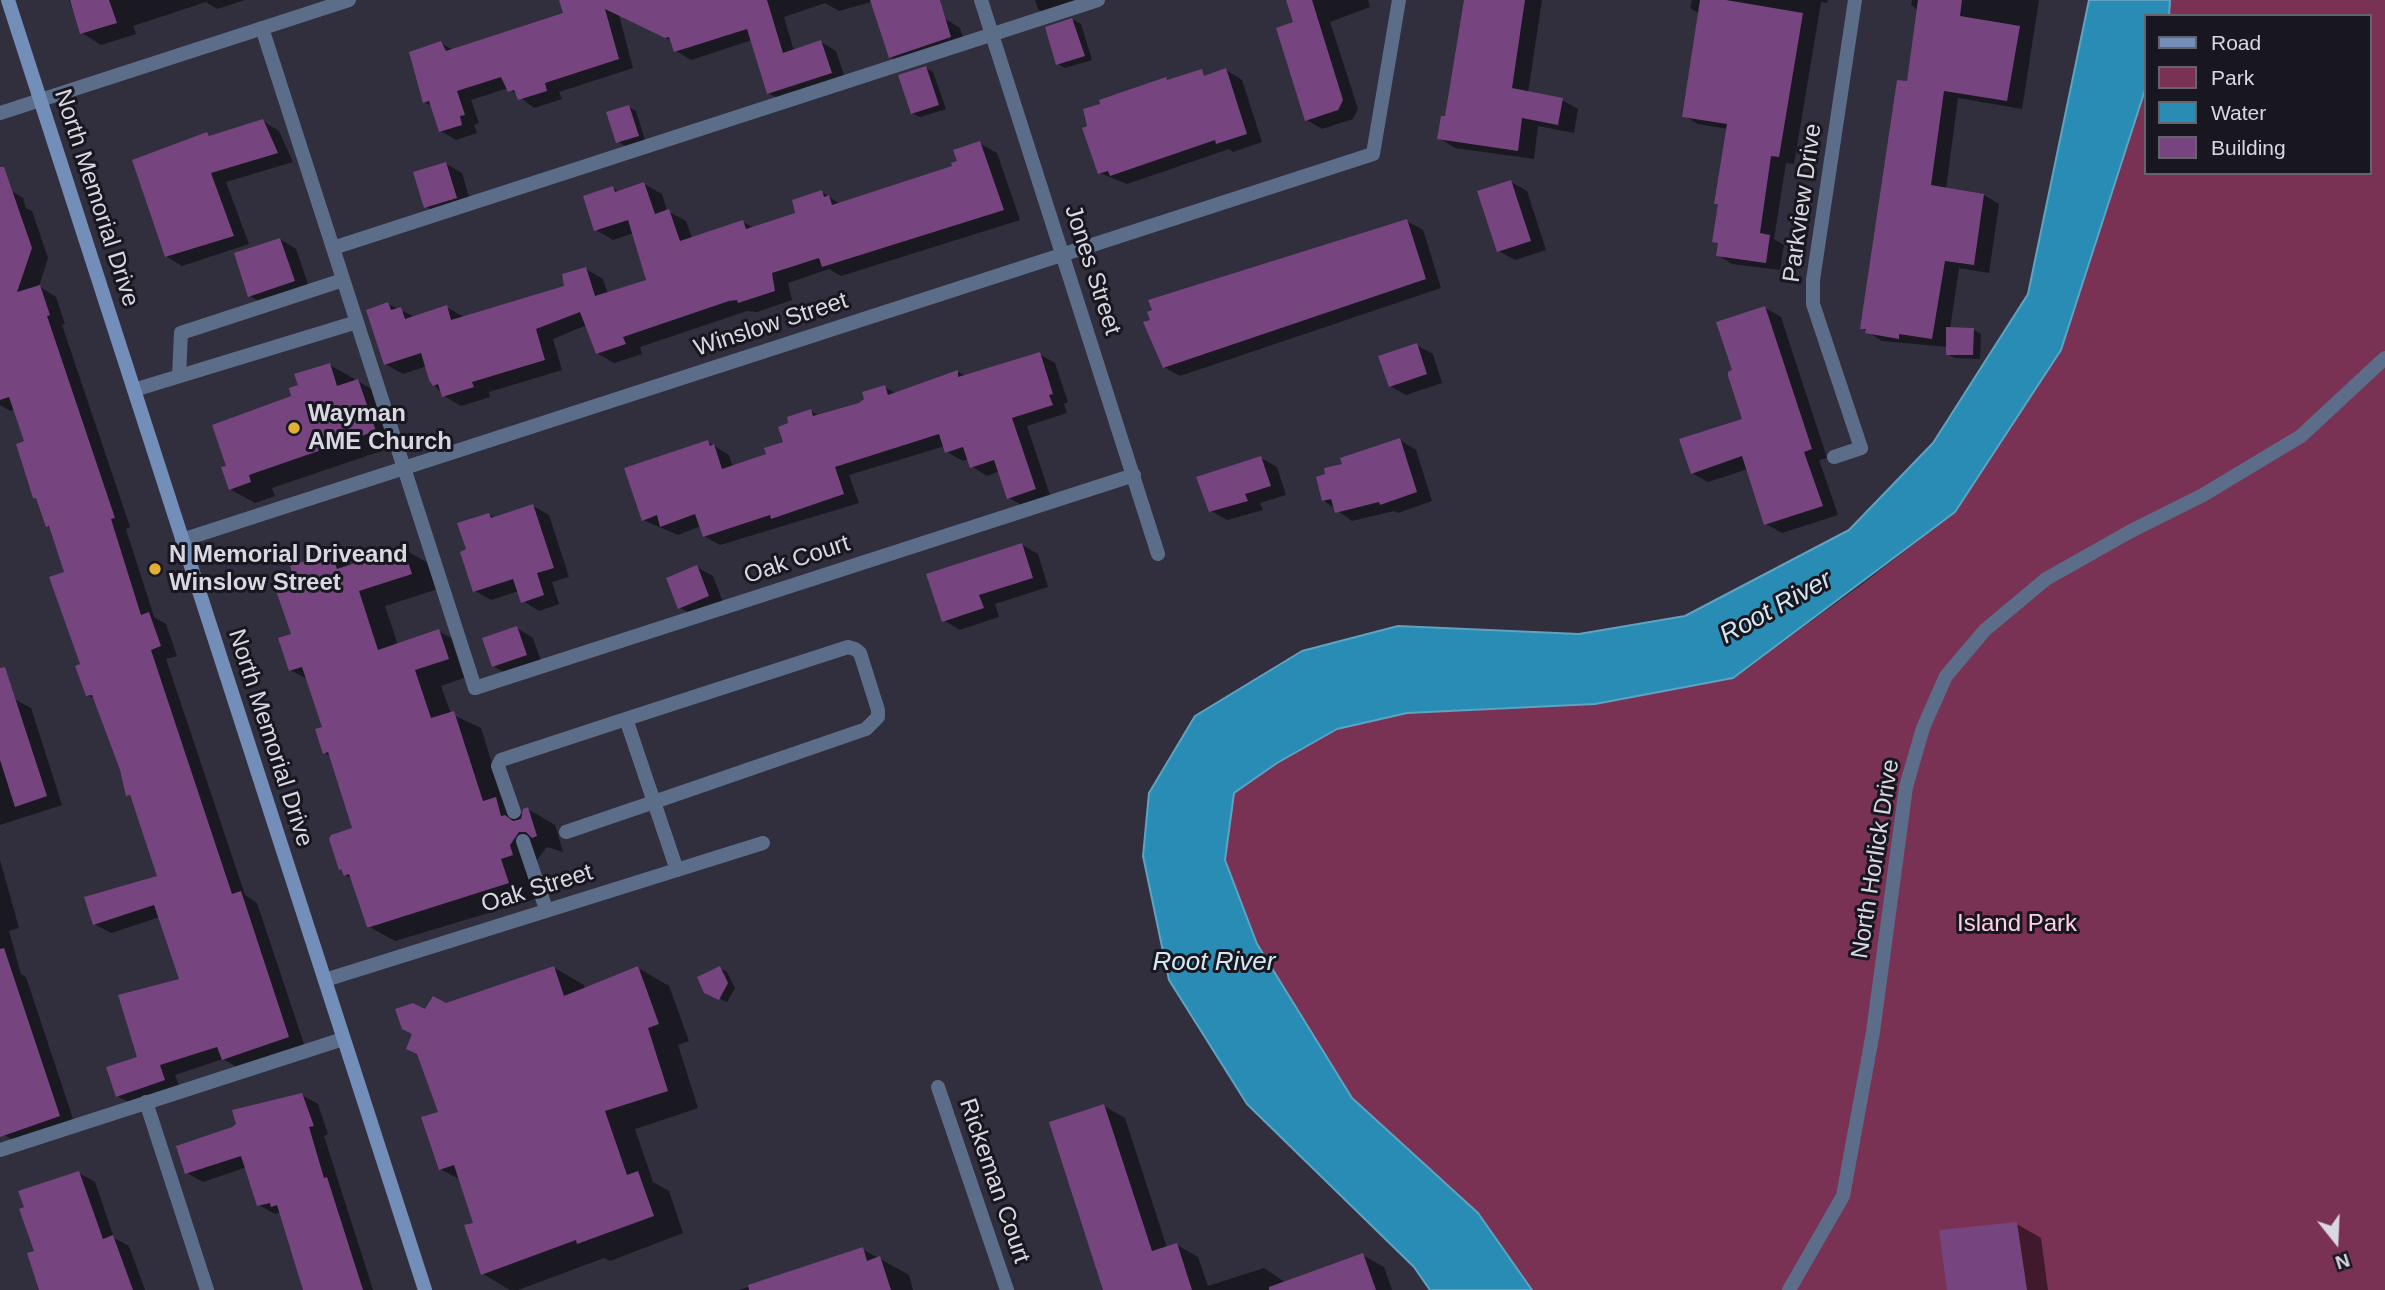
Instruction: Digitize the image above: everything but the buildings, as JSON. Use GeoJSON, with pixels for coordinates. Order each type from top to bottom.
{"type":"FeatureCollection","features":[{"type":"Feature","properties":{"kind":"main road","name":"North Memorial Drive"},"geometry":{"type":"LineString","coordinates":[[8,0],[425,1290]]}},
{"type":"Feature","properties":{"kind":"street"},"geometry":{"type":"LineString","coordinates":[[0,113],[349,0]]}},
{"type":"Feature","properties":{"kind":"street","name":"Jones Street"},"geometry":{"type":"LineString","coordinates":[[981,0],[1158,554]]}},
{"type":"Feature","properties":{"kind":"street"},"geometry":{"type":"LineString","coordinates":[[333,248],[1098,0]]}},
{"type":"Feature","properties":{"kind":"street","name":"Winslow Street"},"geometry":{"type":"LineString","coordinates":[[182,540],[1373,154],[1399,0]]}},
{"type":"Feature","properties":{"kind":"street","name":"Parkview Drive"},"geometry":{"type":"LineString","coordinates":[[1834,457],[1861,448],[1814,304],[1813,280],[1855,0]]}},
{"type":"Feature","properties":{"kind":"street"},"geometry":{"type":"LineString","coordinates":[[262,28],[404,468]]}},
{"type":"Feature","properties":{"kind":"street"},"geometry":{"type":"LineString","coordinates":[[179,376],[181,332],[343,280]]}},
{"type":"Feature","properties":{"kind":"street"},"geometry":{"type":"LineString","coordinates":[[134,390],[357,322]]}},
{"type":"Feature","properties":{"kind":"street","name":"North Horlick Drive"},"geometry":{"type":"LineString","coordinates":[[1789,1290],[1843,1196],[1873,1032],[1906,787],[1923,728],[1946,676],[1985,630],[2046,579],[2203,495],[2301,436],[2385,358]]}},
{"type":"Feature","properties":{"kind":"street","name":"Oak Court"},"geometry":{"type":"LineString","coordinates":[[404,468],[475,688],[1134,475]]}},
{"type":"Feature","properties":{"kind":"street"},"geometry":{"type":"LineString","coordinates":[[514,812],[498,766],[502,760],[848,647],[860,653],[878,710],[878,716],[866,729],[566,832]]}},
{"type":"Feature","properties":{"kind":"street"},"geometry":{"type":"LineString","coordinates":[[626,719],[677,870]]}},
{"type":"Feature","properties":{"kind":"street"},"geometry":{"type":"LineString","coordinates":[[523,841],[546,909]]}},
{"type":"Feature","properties":{"kind":"street","name":"Oak Street"},"geometry":{"type":"LineString","coordinates":[[324,980],[763,843]]}},
{"type":"Feature","properties":{"kind":"street"},"geometry":{"type":"LineString","coordinates":[[0,1150],[344,1038]]}},
{"type":"Feature","properties":{"kind":"street","name":"Rickeman Court"},"geometry":{"type":"LineString","coordinates":[[938,1087],[1007,1290]]}},
{"type":"Feature","properties":{"kind":"street"},"geometry":{"type":"LineString","coordinates":[[146,1102],[206,1290]]}},
{"type":"Feature","properties":{"kind":"green space","name":"Island Park"},"geometry":{"type":"Polygon","coordinates":[[[2170,0],[2385,0],[2385,1290],[1532,1290],[1478,1213],[1352,1098],[1257,944],[1225,860],[1234,793],[1277,763],[1337,729],[1407,713],[1595,704],[1733,678],[1860,586],[1955,512],[2061,350],[2144,93],[2144,175],[2371,175],[2371,14],[2169,14],[2170,0]]]}},
{"type":"Feature","properties":{"kind":"water","name":"Root River"},"geometry":{"type":"Polygon","coordinates":[[[2089,0],[2170,0],[2169,14],[2144,14],[2144,93],[2061,350],[1955,512],[1733,678],[1595,704],[1407,713],[1337,729],[1277,763],[1234,793],[1225,860],[1257,944],[1352,1098],[1478,1213],[1532,1290],[1430,1290],[1414,1267],[1247,1104],[1169,980],[1143,856],[1149,793],[1195,716],[1302,651],[1398,626],[1579,634],[1685,616],[1849,530],[1933,443],[2028,294],[2089,0]]]}},
{"type":"Feature","properties":{"kind":"place","name":"Wayman AME Church"},"geometry":{"type":"Point","coordinates":[294,428]}},
{"type":"Feature","properties":{"kind":"place","name":"N Memorial Driveand Winslow Street"},"geometry":{"type":"Point","coordinates":[155,569]}}]}
